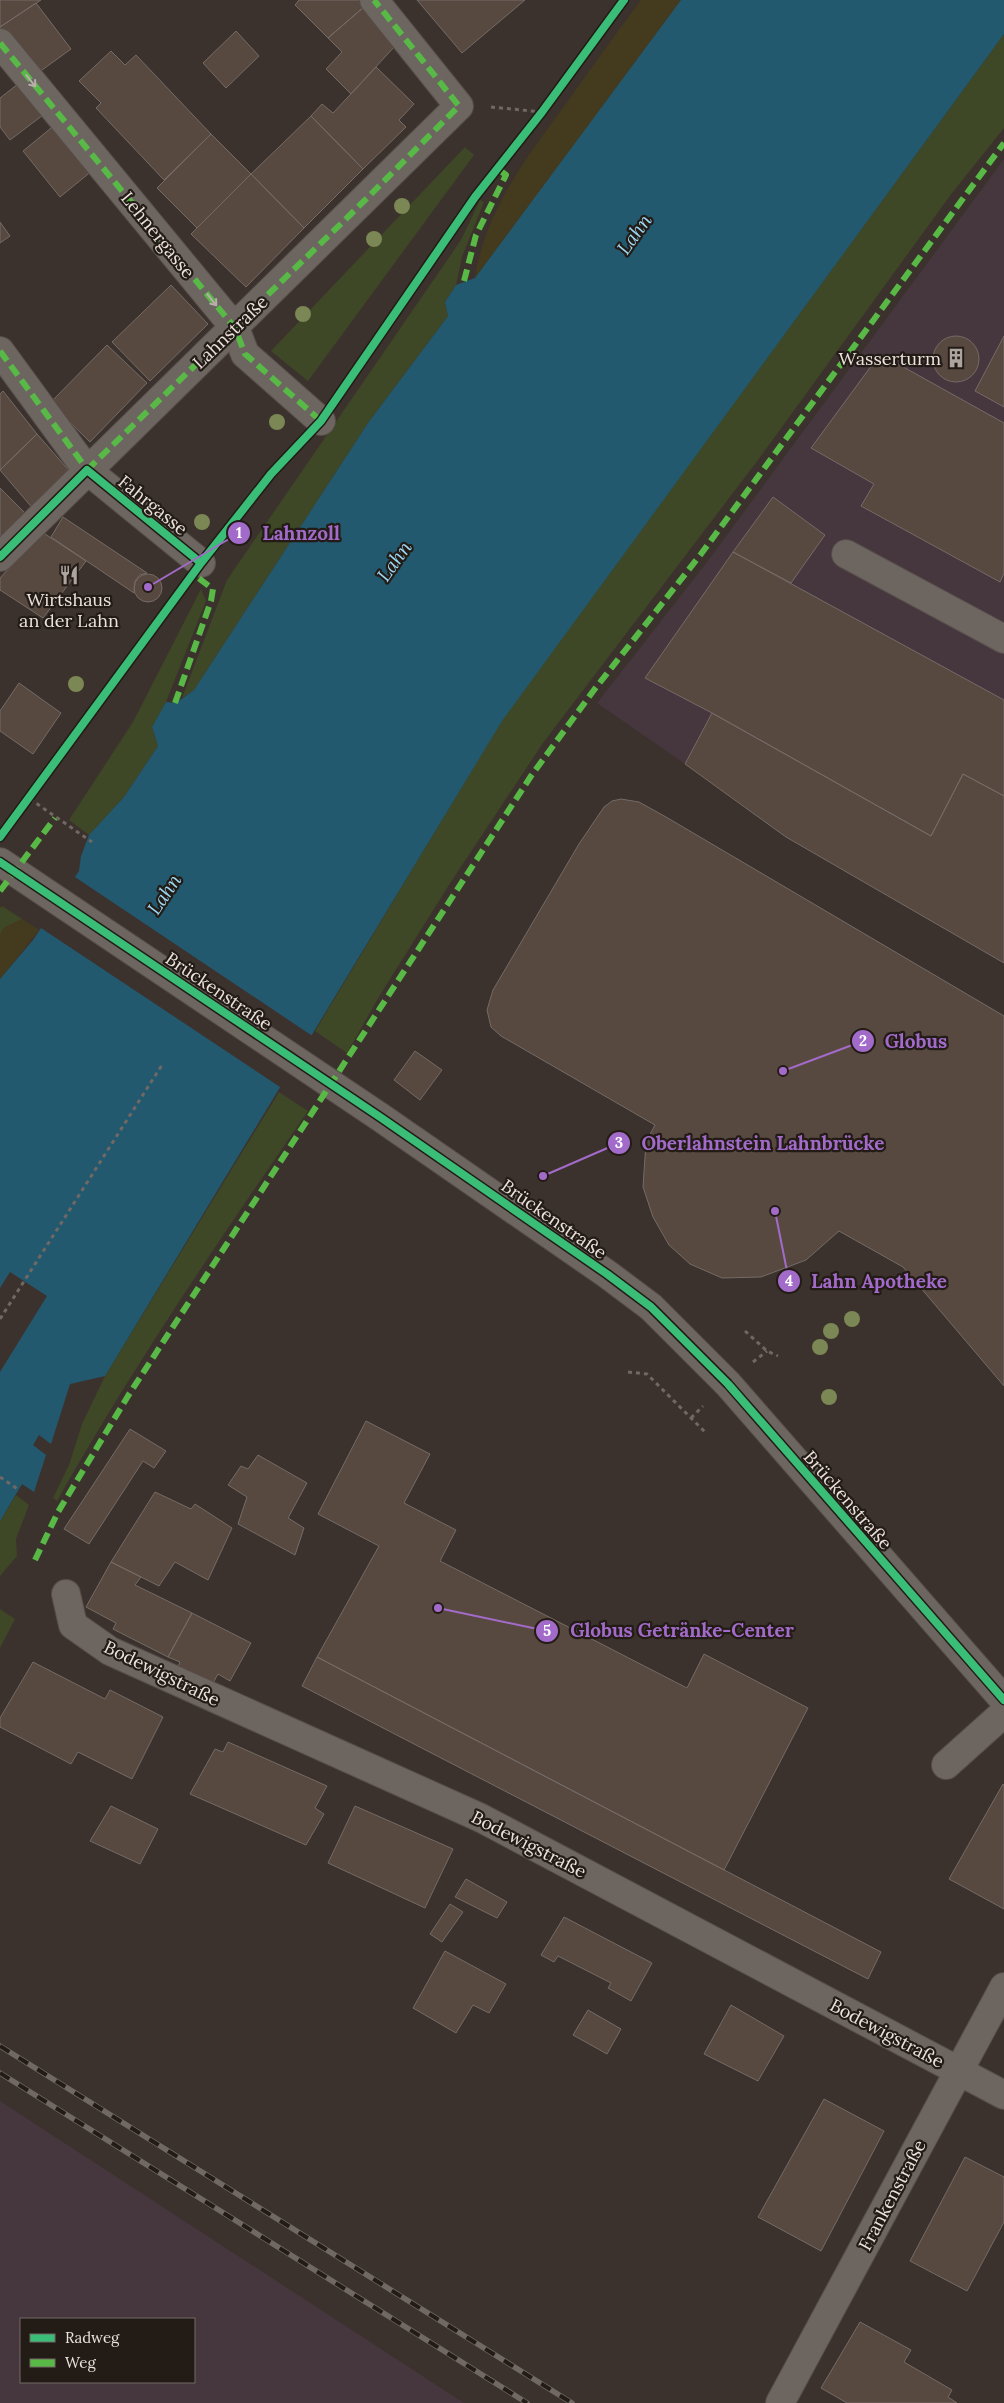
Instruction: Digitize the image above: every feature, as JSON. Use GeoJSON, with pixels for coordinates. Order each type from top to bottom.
{"type":"FeatureCollection","features":[{"type":"Feature","properties":{"kind":"street"},"geometry":{"type":"LineString","coordinates":[[374,0],[459,106]]}},
{"type":"Feature","properties":{"kind":"street","name":"Lehnergasse"},"geometry":{"type":"LineString","coordinates":[[0,43],[235,328],[244,354],[321,421]]}},
{"type":"Feature","properties":{"kind":"street","name":"Lahnstraße"},"geometry":{"type":"LineString","coordinates":[[0,557],[459,106]]}},
{"type":"Feature","properties":{"kind":"street","name":"Fahrgasse"},"geometry":{"type":"LineString","coordinates":[[0,351],[87,470],[201,563]]}},
{"type":"Feature","properties":{"kind":"street"},"geometry":{"type":"LineString","coordinates":[[846,554],[1004,639]]}},
{"type":"Feature","properties":{"kind":"street","name":"Brückenstraße"},"geometry":{"type":"LineString","coordinates":[[0,862],[380,1117],[607,1274],[651,1307],[728,1384],[1004,1700]]}},
{"type":"Feature","properties":{"kind":"street","name":"Bodewigstraße"},"geometry":{"type":"LineString","coordinates":[[66,1594],[73,1625],[110,1651],[481,1818],[1004,2096]]}},
{"type":"Feature","properties":{"kind":"street"},"geometry":{"type":"LineString","coordinates":[[946,1765],[1004,1712]]}},
{"type":"Feature","properties":{"kind":"street","name":"Frankenstraße"},"geometry":{"type":"LineString","coordinates":[[780,2403],[1004,1986]]}},
{"type":"Feature","properties":{"kind":"path"},"geometry":{"type":"LineString","coordinates":[[459,106],[474,105],[542,112]]}},
{"type":"Feature","properties":{"kind":"path"},"geometry":{"type":"LineString","coordinates":[[30,799],[92,842]]}},
{"type":"Feature","properties":{"kind":"path"},"geometry":{"type":"LineString","coordinates":[[0,1319],[162,1065]]}},
{"type":"Feature","properties":{"kind":"path"},"geometry":{"type":"LineString","coordinates":[[745,1331],[766,1351],[778,1356]]}},
{"type":"Feature","properties":{"kind":"path"},"geometry":{"type":"LineString","coordinates":[[628,1372],[647,1374],[706,1433]]}},
{"type":"Feature","properties":{"kind":"path"},"geometry":{"type":"LineString","coordinates":[[0,1477],[19,1490]]}},
{"type":"Feature","properties":{"kind":"shaded area"},"geometry":{"type":"Polygon","coordinates":[[[1004,159],[1004,963],[685,764],[597,703],[707,562],[1004,159]]]}},
{"type":"Feature","properties":{"kind":"shaded area"},"geometry":{"type":"Polygon","coordinates":[[[0,2101],[464,2403],[0,2403],[0,2101]]]}},
{"type":"Feature","properties":{"kind":"green space"},"geometry":{"type":"Polygon","coordinates":[[[1004,34],[1004,128],[952,193],[758,460],[543,743],[449,885],[380,995],[347,1053],[315,1031],[502,720],[1004,34]]]}},
{"type":"Feature","properties":{"kind":"green space"},"geometry":{"type":"Polygon","coordinates":[[[465,147],[474,155],[308,381],[271,351],[465,147]]]}},
{"type":"Feature","properties":{"kind":"green space"},"geometry":{"type":"Polygon","coordinates":[[[480,200],[484,202],[462,257],[456,285],[445,302],[448,316],[368,423],[194,690],[182,698],[227,580],[461,240],[480,200]]]}},
{"type":"Feature","properties":{"kind":"green space"},"geometry":{"type":"Polygon","coordinates":[[[201,589],[206,601],[166,702],[152,727],[158,746],[124,797],[89,835],[69,820],[133,722],[201,589]]]}},
{"type":"Feature","properties":{"kind":"green space"},"geometry":{"type":"Polygon","coordinates":[[[2,906],[22,919],[4,928],[0,935],[0,908],[2,906]]]}},
{"type":"Feature","properties":{"kind":"green space"},"geometry":{"type":"Polygon","coordinates":[[[279,1092],[308,1111],[147,1352],[57,1501],[53,1498],[69,1465],[82,1424],[105,1376],[279,1092]]]}},
{"type":"Feature","properties":{"kind":"green space"},"geometry":{"type":"Polygon","coordinates":[[[16,1495],[29,1505],[16,1539],[17,1556],[0,1576],[0,1521],[16,1495]]]}},
{"type":"Feature","properties":{"kind":"green space"},"geometry":{"type":"Polygon","coordinates":[[[0,1609],[15,1619],[0,1648],[0,1609]]]}},
{"type":"Feature","properties":{"kind":"sand"},"geometry":{"type":"Polygon","coordinates":[[[641,0],[681,0],[475,278],[480,254],[488,231],[509,187],[536,145],[641,0]]]}},
{"type":"Feature","properties":{"kind":"sand"},"geometry":{"type":"Polygon","coordinates":[[[22,919],[39,930],[0,979],[0,935],[4,928],[22,919]]]}},
{"type":"Feature","properties":{"kind":"water","name":"Lahn"},"geometry":{"type":"Polygon","coordinates":[[[681,0],[1004,0],[1004,34],[502,721],[105,1376],[70,1384],[51,1444],[39,1435],[33,1445],[46,1455],[34,1492],[22,1484],[0,1521],[0,979],[33,940],[79,871],[81,856],[89,835],[124,797],[158,746],[152,727],[166,702],[176,703],[194,690],[368,423],[448,316],[445,302],[456,285],[475,278],[681,0]]]}},
{"type":"Feature","properties":{"kind":"pier"},"geometry":{"type":"Polygon","coordinates":[[[72,875],[314,1037],[283,1089],[38,926],[72,875]]]}},
{"type":"Feature","properties":{"kind":"pier"},"geometry":{"type":"Polygon","coordinates":[[[10,1272],[47,1296],[0,1372],[0,1288],[10,1272]]]}},
{"type":"Feature","properties":{"kind":"building"},"geometry":{"type":"Polygon","coordinates":[[[0,0],[41,0],[0,27],[0,0]]]}},
{"type":"Feature","properties":{"kind":"building"},"geometry":{"type":"Polygon","coordinates":[[[299,0],[359,0],[365,6],[328,38],[295,5],[299,0]]]}},
{"type":"Feature","properties":{"kind":"building"},"geometry":{"type":"Polygon","coordinates":[[[417,0],[525,0],[462,53],[417,0]]]}},
{"type":"Feature","properties":{"kind":"building"},"geometry":{"type":"Polygon","coordinates":[[[36,3],[71,49],[31,78],[0,37],[0,27],[36,3]]]}},
{"type":"Feature","properties":{"kind":"building"},"geometry":{"type":"Polygon","coordinates":[[[365,6],[395,46],[351,94],[326,69],[342,52],[328,38],[365,6]]]}},
{"type":"Feature","properties":{"kind":"building"},"geometry":{"type":"Polygon","coordinates":[[[236,31],[259,56],[226,88],[203,63],[236,31]]]}},
{"type":"Feature","properties":{"kind":"building"},"geometry":{"type":"Polygon","coordinates":[[[111,51],[125,65],[136,55],[211,134],[164,180],[96,108],[101,103],[79,81],[111,51]]]}},
{"type":"Feature","properties":{"kind":"building"},"geometry":{"type":"Polygon","coordinates":[[[376,67],[414,104],[399,120],[406,127],[363,169],[311,116],[322,104],[333,113],[376,67]]]}},
{"type":"Feature","properties":{"kind":"building"},"geometry":{"type":"Polygon","coordinates":[[[23,80],[47,112],[10,140],[0,127],[0,98],[23,80]]]}},
{"type":"Feature","properties":{"kind":"building"},"geometry":{"type":"Polygon","coordinates":[[[311,116],[363,169],[304,228],[251,174],[311,116]]]}},
{"type":"Feature","properties":{"kind":"building"},"geometry":{"type":"Polygon","coordinates":[[[56,124],[93,170],[60,197],[23,151],[56,124]]]}},
{"type":"Feature","properties":{"kind":"building"},"geometry":{"type":"Polygon","coordinates":[[[211,134],[251,174],[197,228],[157,188],[211,134]]]}},
{"type":"Feature","properties":{"kind":"building"},"geometry":{"type":"Polygon","coordinates":[[[251,174],[304,228],[246,287],[191,234],[251,174]]]}},
{"type":"Feature","properties":{"kind":"building"},"geometry":{"type":"Polygon","coordinates":[[[0,222],[10,236],[0,243],[0,222]]]}},
{"type":"Feature","properties":{"kind":"building"},"geometry":{"type":"Polygon","coordinates":[[[171,285],[208,324],[150,381],[112,342],[171,285]]]}},
{"type":"Feature","properties":{"kind":"building","name":"Wasserturm"},"geometry":{"type":"Polygon","coordinates":[[[956,336],[969,340],[975,346],[979,359],[975,372],[969,378],[956,382],[943,378],[937,372],[933,359],[937,346],[943,340],[956,336]]]}},
{"type":"Feature","properties":{"kind":"building"},"geometry":{"type":"Polygon","coordinates":[[[1004,336],[1004,407],[975,391],[1004,336]]]}},
{"type":"Feature","properties":{"kind":"building"},"geometry":{"type":"Polygon","coordinates":[[[107,345],[147,383],[90,442],[50,403],[107,345]]]}},
{"type":"Feature","properties":{"kind":"building"},"geometry":{"type":"Polygon","coordinates":[[[880,354],[1004,423],[1004,573],[1000,582],[861,506],[874,484],[811,448],[880,354]]]}},
{"type":"Feature","properties":{"kind":"building"},"geometry":{"type":"Polygon","coordinates":[[[3,391],[37,434],[0,470],[0,394],[3,391]]]}},
{"type":"Feature","properties":{"kind":"building"},"geometry":{"type":"Polygon","coordinates":[[[37,434],[72,474],[35,511],[0,470],[37,434]]]}},
{"type":"Feature","properties":{"kind":"building"},"geometry":{"type":"Polygon","coordinates":[[[0,488],[27,515],[0,542],[0,488]]]}},
{"type":"Feature","properties":{"kind":"building"},"geometry":{"type":"Polygon","coordinates":[[[773,497],[825,535],[791,583],[733,552],[773,497]]]}},
{"type":"Feature","properties":{"kind":"building"},"geometry":{"type":"Polygon","coordinates":[[[63,517],[147,573],[140,575],[135,581],[134,593],[51,537],[63,517]]]}},
{"type":"Feature","properties":{"kind":"building"},"geometry":{"type":"Polygon","coordinates":[[[42,532],[86,561],[43,618],[0,590],[0,578],[42,532]]]}},
{"type":"Feature","properties":{"kind":"building"},"geometry":{"type":"Polygon","coordinates":[[[733,552],[1004,700],[1004,796],[963,774],[931,836],[712,713],[645,678],[733,552]]]}},
{"type":"Feature","properties":{"kind":"building"},"geometry":{"type":"Polygon","coordinates":[[[148,574],[158,578],[162,588],[158,598],[148,602],[138,598],[134,588],[138,578],[148,574]]]}},
{"type":"Feature","properties":{"kind":"building"},"geometry":{"type":"Polygon","coordinates":[[[19,683],[61,713],[33,754],[0,731],[0,711],[19,683]]]}},
{"type":"Feature","properties":{"kind":"building"},"geometry":{"type":"Polygon","coordinates":[[[712,713],[931,836],[963,774],[1004,796],[1004,963],[786,837],[685,764],[712,713]]]}},
{"type":"Feature","properties":{"kind":"building"},"geometry":{"type":"Polygon","coordinates":[[[621,799],[639,802],[666,817],[1004,1016],[1004,1386],[903,1267],[839,1231],[806,1260],[761,1277],[722,1278],[690,1264],[669,1245],[653,1217],[643,1187],[646,1142],[655,1125],[501,1036],[491,1027],[487,1010],[493,990],[579,844],[604,807],[612,801],[621,799]]]}},
{"type":"Feature","properties":{"kind":"building"},"geometry":{"type":"Polygon","coordinates":[[[415,1051],[442,1070],[420,1100],[394,1080],[415,1051]]]}},
{"type":"Feature","properties":{"kind":"building"},"geometry":{"type":"Polygon","coordinates":[[[366,1421],[430,1454],[404,1503],[456,1530],[440,1561],[687,1688],[704,1654],[808,1708],[724,1870],[317,1657],[379,1546],[318,1514],[366,1421]]]}},
{"type":"Feature","properties":{"kind":"building"},"geometry":{"type":"Polygon","coordinates":[[[130,1429],[166,1451],[154,1468],[143,1461],[89,1544],[64,1529],[130,1429]]]}},
{"type":"Feature","properties":{"kind":"building"},"geometry":{"type":"Polygon","coordinates":[[[258,1455],[307,1483],[288,1518],[304,1528],[295,1555],[238,1524],[247,1497],[228,1485],[241,1466],[248,1469],[258,1455]]]}},
{"type":"Feature","properties":{"kind":"building"},"geometry":{"type":"Polygon","coordinates":[[[155,1492],[191,1509],[195,1504],[232,1528],[208,1580],[175,1562],[159,1586],[111,1562],[155,1492]]]}},
{"type":"Feature","properties":{"kind":"building"},"geometry":{"type":"Polygon","coordinates":[[[111,1562],[141,1577],[135,1585],[192,1613],[168,1657],[113,1629],[116,1623],[86,1607],[111,1562]]]}},
{"type":"Feature","properties":{"kind":"building"},"geometry":{"type":"Polygon","coordinates":[[[192,1613],[251,1643],[230,1681],[218,1674],[213,1683],[177,1669],[180,1662],[168,1657],[192,1613]]]}},
{"type":"Feature","properties":{"kind":"building"},"geometry":{"type":"Polygon","coordinates":[[[317,1657],[881,1952],[868,1979],[302,1686],[317,1657]]]}},
{"type":"Feature","properties":{"kind":"building"},"geometry":{"type":"Polygon","coordinates":[[[33,1662],[105,1699],[110,1690],[163,1717],[132,1779],[78,1752],[71,1764],[0,1727],[0,1718],[33,1662]]]}},
{"type":"Feature","properties":{"kind":"building"},"geometry":{"type":"Polygon","coordinates":[[[228,1742],[327,1786],[315,1808],[324,1814],[306,1845],[190,1794],[215,1749],[223,1752],[228,1742]]]}},
{"type":"Feature","properties":{"kind":"building"},"geometry":{"type":"Polygon","coordinates":[[[1004,1785],[1004,1909],[949,1879],[1004,1785]]]}},
{"type":"Feature","properties":{"kind":"building"},"geometry":{"type":"Polygon","coordinates":[[[111,1806],[158,1829],[140,1864],[90,1841],[111,1806]]]}},
{"type":"Feature","properties":{"kind":"building"},"geometry":{"type":"Polygon","coordinates":[[[355,1806],[453,1849],[425,1908],[328,1863],[355,1806]]]}},
{"type":"Feature","properties":{"kind":"building"},"geometry":{"type":"Polygon","coordinates":[[[466,1879],[507,1902],[497,1918],[455,1897],[466,1879]]]}},
{"type":"Feature","properties":{"kind":"building"},"geometry":{"type":"Polygon","coordinates":[[[450,1904],[463,1912],[442,1942],[430,1934],[450,1904]]]}},
{"type":"Feature","properties":{"kind":"building"},"geometry":{"type":"Polygon","coordinates":[[[564,1917],[652,1963],[631,2001],[608,1988],[611,1983],[558,1956],[554,1962],[541,1955],[564,1917]]]}},
{"type":"Feature","properties":{"kind":"building"},"geometry":{"type":"Polygon","coordinates":[[[445,1951],[506,1984],[489,2013],[473,2005],[456,2033],[413,2008],[445,1951]]]}},
{"type":"Feature","properties":{"kind":"building"},"geometry":{"type":"Polygon","coordinates":[[[731,2005],[784,2036],[758,2081],[704,2054],[731,2005]]]}},
{"type":"Feature","properties":{"kind":"building"},"geometry":{"type":"Polygon","coordinates":[[[588,2010],[621,2029],[607,2054],[573,2035],[588,2010]]]}},
{"type":"Feature","properties":{"kind":"building"},"geometry":{"type":"Polygon","coordinates":[[[824,2099],[884,2131],[821,2251],[758,2217],[824,2099]]]}},
{"type":"Feature","properties":{"kind":"building"},"geometry":{"type":"Polygon","coordinates":[[[965,2157],[1004,2177],[1004,2222],[967,2291],[910,2261],[965,2157]]]}},
{"type":"Feature","properties":{"kind":"building"},"geometry":{"type":"Polygon","coordinates":[[[860,2322],[911,2350],[904,2362],[952,2390],[948,2397],[957,2403],[847,2403],[821,2388],[860,2322]]]}},
{"type":"Feature","properties":{"kind":"railway"},"geometry":{"type":"LineString","coordinates":[[0,2046],[572,2403]]}},
{"type":"Feature","properties":{"kind":"railway"},"geometry":{"type":"LineString","coordinates":[[0,2073],[527,2403]]}},
{"type":"Feature","properties":{"kind":"marked path"},"geometry":{"type":"LineString","coordinates":[[87,470],[350,215],[459,106],[374,0]]}},
{"type":"Feature","properties":{"kind":"marked path"},"geometry":{"type":"LineString","coordinates":[[0,43],[235,328],[245,354],[321,421]]}},
{"type":"Feature","properties":{"kind":"marked path"},"geometry":{"type":"LineString","coordinates":[[35,1560],[58,1512],[128,1396],[531,776],[594,690],[701,554],[1004,143]]}},
{"type":"Feature","properties":{"kind":"marked path"},"geometry":{"type":"LineString","coordinates":[[464,281],[476,235],[506,175],[498,169]]}},
{"type":"Feature","properties":{"kind":"marked path"},"geometry":{"type":"LineString","coordinates":[[0,351],[89,472]]}},
{"type":"Feature","properties":{"kind":"marked path"},"geometry":{"type":"LineString","coordinates":[[175,703],[211,601],[213,589],[193,574]]}},
{"type":"Feature","properties":{"kind":"marked path"},"geometry":{"type":"LineString","coordinates":[[0,891],[55,818]]}},
{"type":"Feature","properties":{"kind":"cycle path"},"geometry":{"type":"LineString","coordinates":[[0,837],[201,563],[271,474],[321,421],[475,197],[542,112],[624,0]]}},
{"type":"Feature","properties":{"kind":"cycle path"},"geometry":{"type":"LineString","coordinates":[[0,557],[87,470],[201,563]]}},
{"type":"Feature","properties":{"kind":"cycle path"},"geometry":{"type":"LineString","coordinates":[[0,862],[380,1117],[607,1274],[651,1307],[728,1384],[1004,1700]]}},
{"type":"Feature","properties":{"kind":"place","name":"Wasserturm"},"geometry":{"type":"Point","coordinates":[956,358]}},
{"type":"Feature","properties":{"kind":"place","name":"Wirtshaus an der Lahn"},"geometry":{"type":"Point","coordinates":[69,575]}},
{"type":"Feature","properties":{"kind":"place","name":"Lahnzoll"},"geometry":{"type":"Point","coordinates":[148,587]}},
{"type":"Feature","properties":{"kind":"place","name":"Globus"},"geometry":{"type":"Point","coordinates":[783,1071]}},
{"type":"Feature","properties":{"kind":"place","name":"Oberlahnstein Lahnbrücke"},"geometry":{"type":"Point","coordinates":[543,1176]}},
{"type":"Feature","properties":{"kind":"place","name":"Lahn Apotheke"},"geometry":{"type":"Point","coordinates":[775,1211]}},
{"type":"Feature","properties":{"kind":"place","name":"Globus Getränke-Center"},"geometry":{"type":"Point","coordinates":[438,1608]}}]}
